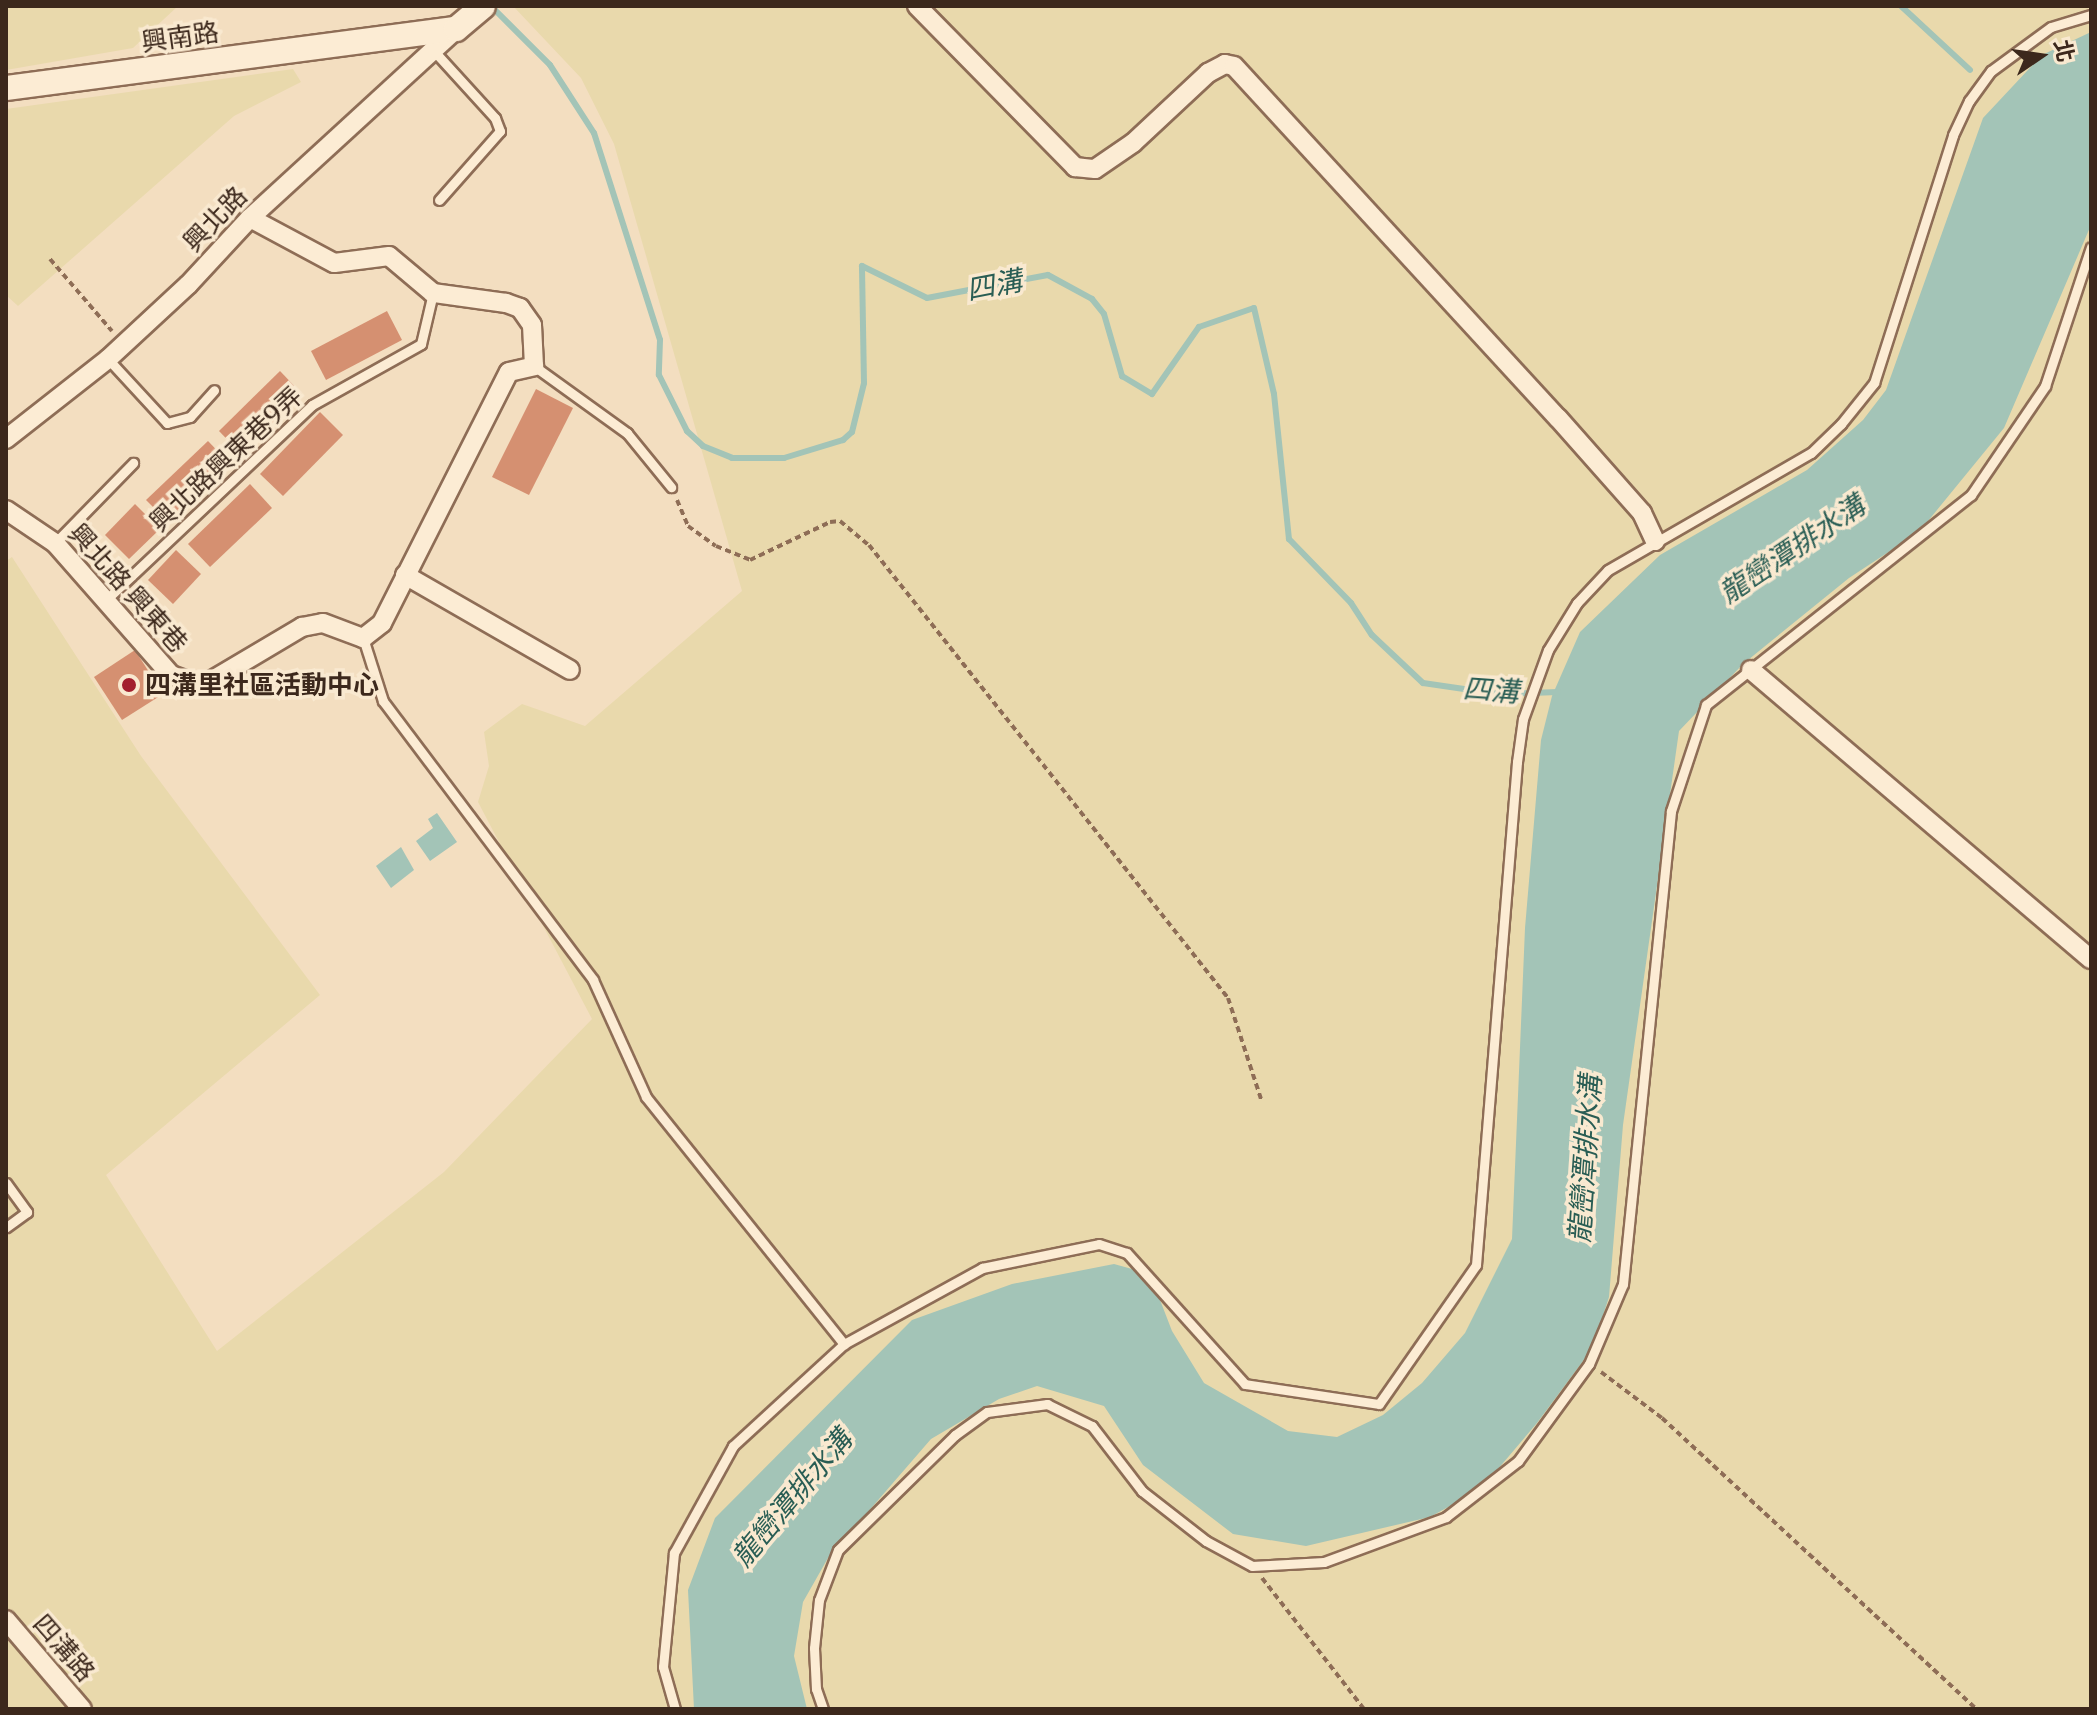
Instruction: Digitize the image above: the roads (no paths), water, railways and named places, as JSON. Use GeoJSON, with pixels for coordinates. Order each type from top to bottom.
{"type":"FeatureCollection","features":[{"type":"Feature","properties":{"kind":"street"},"geometry":{"type":"LineString","coordinates":[[917,6],[1075,167],[1095,169],[1133,143],[1208,73],[1225,64],[1234,66],[1558,418],[1642,513],[1655,541]]}},
{"type":"Feature","properties":{"kind":"street","name":"興北路"},"geometry":{"type":"LineString","coordinates":[[6,439],[124,345],[250,218],[471,16]]}},
{"type":"Feature","properties":{"kind":"street","name":"興南路"},"geometry":{"type":"LineString","coordinates":[[6,88],[471,16]]}},
{"type":"Feature","properties":{"kind":"street"},"geometry":{"type":"LineString","coordinates":[[250,218],[334,263],[389,256],[433,293],[520,308],[532,325],[534,366],[509,372],[382,623],[363,638]]}},
{"type":"Feature","properties":{"kind":"street","name":"興北路 興東巷"},"geometry":{"type":"LineString","coordinates":[[6,510],[55,543],[108,598],[171,675],[193,683],[211,681],[302,627],[323,623],[363,638]]}},
{"type":"Feature","properties":{"kind":"street"},"geometry":{"type":"LineString","coordinates":[[405,575],[570,670]]}},
{"type":"Feature","properties":{"kind":"street"},"geometry":{"type":"LineString","coordinates":[[1751,670],[2091,959]]}},
{"type":"Feature","properties":{"kind":"street","name":"四溝路"},"geometry":{"type":"LineString","coordinates":[[6,1620],[82,1709]]}},
{"type":"Feature","properties":{"kind":"lane"},"geometry":{"type":"LineString","coordinates":[[675,1709],[663,1667],[674,1553],[733,1446],[844,1344],[982,1268],[1099,1244],[1127,1253],[1245,1384],[1379,1404],[1476,1265],[1523,719],[1548,650],[1577,603],[1608,570],[1811,453],[1841,424],[1874,383],[1953,135],[1969,101],[1991,71],[2051,27],[2091,15]]}},
{"type":"Feature","properties":{"kind":"lane"},"geometry":{"type":"LineString","coordinates":[[434,51],[495,118],[500,131],[439,200]]}},
{"type":"Feature","properties":{"kind":"lane"},"geometry":{"type":"LineString","coordinates":[[823,1709],[816,1689],[814,1648],[819,1600],[838,1550],[955,1435],[987,1412],[1047,1404],[1092,1426],[1142,1491],[1206,1541],[1252,1566],[1324,1562],[1446,1517],[1518,1461],[1589,1364],[1623,1284],[1671,811],[1706,705],[1971,495],[2045,386],[2091,247]]}},
{"type":"Feature","properties":{"kind":"lane","name":"興北路興東巷9弄"},"geometry":{"type":"LineString","coordinates":[[108,598],[312,405],[421,344],[433,293]]}},
{"type":"Feature","properties":{"kind":"lane"},"geometry":{"type":"LineString","coordinates":[[108,359],[167,423],[190,417],[214,390]]}},
{"type":"Feature","properties":{"kind":"lane"},"geometry":{"type":"LineString","coordinates":[[534,366],[627,433],[671,487]]}},
{"type":"Feature","properties":{"kind":"lane"},"geometry":{"type":"LineString","coordinates":[[55,543],[133,463]]}},
{"type":"Feature","properties":{"kind":"lane"},"geometry":{"type":"LineString","coordinates":[[363,638],[383,701],[593,980],[646,1097],[844,1344]]}},
{"type":"Feature","properties":{"kind":"lane"},"geometry":{"type":"LineString","coordinates":[[6,1183],[27,1212],[6,1227]]}},
{"type":"Feature","properties":{"kind":"water","name":"龍巒潭排水溝"},"geometry":{"type":"Polygon","coordinates":[[[2091,32],[2091,225],[2004,428],[1919,532],[1849,578],[1743,664],[1679,731],[1623,1125],[1609,1297],[1592,1349],[1537,1423],[1481,1489],[1430,1517],[1306,1546],[1233,1534],[1143,1465],[1104,1406],[1037,1386],[999,1399],[931,1439],[828,1558],[803,1602],[794,1656],[807,1709],[694,1709],[688,1590],[715,1518],[912,1320],[1012,1284],[1114,1264],[1150,1274],[1172,1331],[1204,1383],[1288,1431],[1337,1437],[1383,1415],[1422,1383],[1465,1333],[1512,1239],[1525,928],[1541,740],[1552,696],[1580,632],[1660,555],[1807,470],[1863,420],[1886,390],[1983,118],[2042,55],[2091,32]]]}},
{"type":"Feature","properties":{"kind":"water"},"geometry":{"type":"Polygon","coordinates":[[[437,813],[457,842],[430,861],[416,841],[433,828],[428,819],[437,813]]]}},
{"type":"Feature","properties":{"kind":"water"},"geometry":{"type":"Polygon","coordinates":[[[401,847],[414,870],[391,888],[376,866],[401,847]]]}},
{"type":"Feature","properties":{"kind":"waterway","name":"四溝"},"geometry":{"type":"LineString","coordinates":[[491,6],[550,65],[594,133],[660,340],[659,375],[687,431],[703,446],[732,458],[784,458],[843,440],[852,432],[864,383],[862,266],[927,298],[1048,275],[1092,299],[1104,314],[1122,376],[1152,394],[1199,327],[1254,308],[1274,394],[1289,539],[1351,603],[1372,635],[1423,683],[1498,694],[1558,692]]}},
{"type":"Feature","properties":{"kind":"waterway"},"geometry":{"type":"LineString","coordinates":[[1901,6],[1970,70]]}},
{"type":"Feature","properties":{"kind":"place","name":"四溝里社區活動中心"},"geometry":{"type":"Point","coordinates":[129,685]}}]}
